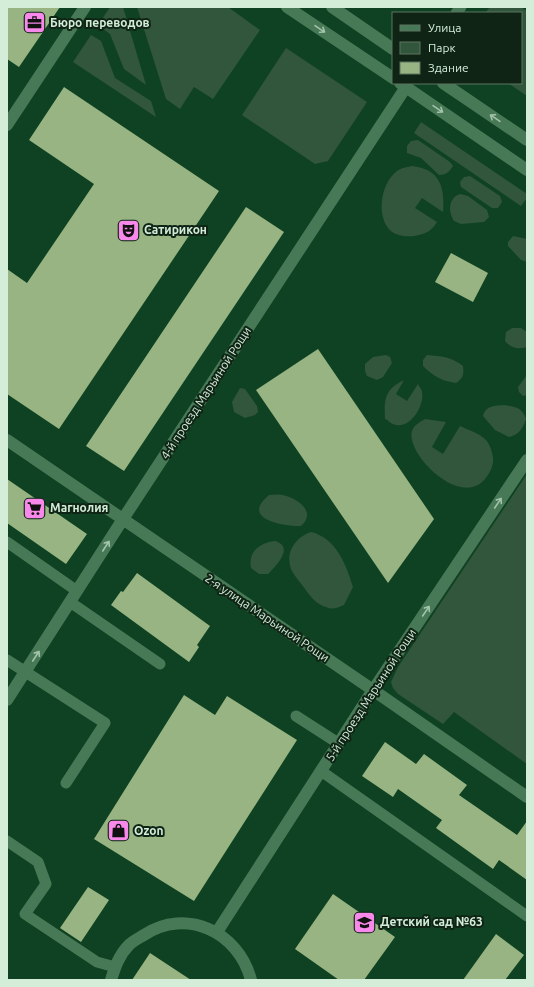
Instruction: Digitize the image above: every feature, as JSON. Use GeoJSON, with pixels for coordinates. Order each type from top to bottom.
{"type":"FeatureCollection","features":[{"type":"Feature","properties":{"kind":"street"},"geometry":{"type":"LineString","coordinates":[[8,120],[85,7]]}},
{"type":"Feature","properties":{"kind":"street"},"geometry":{"type":"LineString","coordinates":[[287,7],[392,77]]}},
{"type":"Feature","properties":{"kind":"street"},"geometry":{"type":"LineString","coordinates":[[332,7],[392,48]]}},
{"type":"Feature","properties":{"kind":"street"},"geometry":{"type":"LineString","coordinates":[[444,84],[527,140]]}},
{"type":"Feature","properties":{"kind":"street"},"geometry":{"type":"LineString","coordinates":[[403,85],[527,170]]}},
{"type":"Feature","properties":{"kind":"street","name":"4-й проезд Марьиной Рощи"},"geometry":{"type":"LineString","coordinates":[[7,700],[403,85]]}},
{"type":"Feature","properties":{"kind":"street","name":"2-я улица Марьиной Рощи"},"geometry":{"type":"LineString","coordinates":[[7,440],[527,797]]}},
{"type":"Feature","properties":{"kind":"street","name":"5-й проезд Марьиной Рощи"},"geometry":{"type":"LineString","coordinates":[[217,932],[338,743],[527,460]]}},
{"type":"Feature","properties":{"kind":"street"},"geometry":{"type":"LineString","coordinates":[[111,980],[117,962],[130,944],[156,927],[187,922],[217,932],[235,946],[247,966],[250,980]]}},
{"type":"Feature","properties":{"kind":"lane"},"geometry":{"type":"LineString","coordinates":[[7,542],[77,591]]}},
{"type":"Feature","properties":{"kind":"lane"},"geometry":{"type":"LineString","coordinates":[[70,602],[160,664]]}},
{"type":"Feature","properties":{"kind":"lane"},"geometry":{"type":"LineString","coordinates":[[7,660],[104,723],[66,783]]}},
{"type":"Feature","properties":{"kind":"lane"},"geometry":{"type":"LineString","coordinates":[[296,716],[338,743]]}},
{"type":"Feature","properties":{"kind":"lane"},"geometry":{"type":"LineString","coordinates":[[321,771],[527,916]]}},
{"type":"Feature","properties":{"kind":"lane"},"geometry":{"type":"LineString","coordinates":[[7,841],[38,862],[46,884],[26,914],[96,962],[115,967]]}},
{"type":"Feature","properties":{"kind":"green space"},"geometry":{"type":"Polygon","coordinates":[[[110,7],[123,7],[146,85],[124,69],[110,34],[98,25],[110,7]]]}},
{"type":"Feature","properties":{"kind":"green space"},"geometry":{"type":"Polygon","coordinates":[[[137,7],[228,7],[260,30],[213,99],[194,87],[180,109],[166,99],[137,7]]]}},
{"type":"Feature","properties":{"kind":"green space"},"geometry":{"type":"Polygon","coordinates":[[[490,7],[521,7],[527,11],[527,96],[509,84],[522,84],[522,12],[486,12],[490,7]]]}},
{"type":"Feature","properties":{"kind":"green space"},"geometry":{"type":"Polygon","coordinates":[[[91,35],[101,41],[115,78],[151,101],[156,117],[73,62],[91,35]]]}},
{"type":"Feature","properties":{"kind":"green space"},"geometry":{"type":"Polygon","coordinates":[[[286,48],[367,102],[328,161],[315,164],[242,115],[286,48]]]}},
{"type":"Feature","properties":{"kind":"green space"},"geometry":{"type":"Polygon","coordinates":[[[421,122],[527,194],[527,198],[521,206],[414,133],[421,122]]]}},
{"type":"Feature","properties":{"kind":"green space"},"geometry":{"type":"Polygon","coordinates":[[[418,140],[450,162],[453,166],[449,171],[445,174],[439,175],[421,158],[407,153],[407,146],[411,141],[418,140]]]}},
{"type":"Feature","properties":{"kind":"green space"},"geometry":{"type":"Polygon","coordinates":[[[412,166],[429,171],[435,175],[439,181],[443,195],[443,212],[422,198],[415,208],[437,222],[429,231],[419,235],[402,236],[392,232],[384,221],[382,214],[382,198],[384,190],[392,176],[399,170],[412,166]]]}},
{"type":"Feature","properties":{"kind":"green space"},"geometry":{"type":"Polygon","coordinates":[[[470,176],[500,196],[502,202],[498,208],[492,208],[461,187],[460,182],[464,177],[470,176]]]}},
{"type":"Feature","properties":{"kind":"green space"},"geometry":{"type":"Polygon","coordinates":[[[460,194],[468,196],[487,210],[489,217],[484,222],[461,224],[454,221],[450,206],[453,199],[460,194]]]}},
{"type":"Feature","properties":{"kind":"green space"},"geometry":{"type":"Polygon","coordinates":[[[513,236],[527,239],[527,262],[521,260],[508,246],[508,242],[513,236]]]}},
{"type":"Feature","properties":{"kind":"green space"},"geometry":{"type":"Polygon","coordinates":[[[512,328],[521,328],[527,332],[527,347],[515,348],[505,341],[506,332],[512,328]]]}},
{"type":"Feature","properties":{"kind":"green space"},"geometry":{"type":"Polygon","coordinates":[[[386,355],[390,357],[392,363],[383,377],[377,380],[367,376],[365,364],[373,357],[386,355]]]}},
{"type":"Feature","properties":{"kind":"green space"},"geometry":{"type":"Polygon","coordinates":[[[427,355],[446,358],[459,363],[463,366],[462,378],[456,383],[446,381],[430,373],[423,366],[423,360],[427,355]]]}},
{"type":"Feature","properties":{"kind":"green space"},"geometry":{"type":"Polygon","coordinates":[[[527,375],[527,395],[523,396],[519,392],[518,387],[527,375]]]}},
{"type":"Feature","properties":{"kind":"green space"},"geometry":{"type":"Polygon","coordinates":[[[404,380],[396,394],[407,401],[418,384],[422,391],[421,404],[415,416],[410,421],[399,425],[392,424],[385,419],[387,395],[393,387],[404,380]]]}},
{"type":"Feature","properties":{"kind":"green space"},"geometry":{"type":"Polygon","coordinates":[[[240,388],[245,389],[257,406],[258,412],[255,415],[245,418],[234,412],[232,402],[240,388]]]}},
{"type":"Feature","properties":{"kind":"green space"},"geometry":{"type":"Polygon","coordinates":[[[504,405],[518,408],[523,412],[526,419],[520,431],[509,437],[495,430],[483,416],[484,412],[489,408],[504,405]]]}},
{"type":"Feature","properties":{"kind":"green space"},"geometry":{"type":"Polygon","coordinates":[[[425,419],[446,422],[432,447],[443,454],[460,426],[478,434],[486,440],[491,450],[493,463],[485,479],[474,486],[462,487],[449,483],[425,464],[412,441],[412,431],[416,425],[425,419]]]}},
{"type":"Feature","properties":{"kind":"green space"},"geometry":{"type":"Polygon","coordinates":[[[527,474],[527,764],[454,712],[443,724],[398,694],[393,688],[391,682],[398,667],[527,474]]]}},
{"type":"Feature","properties":{"kind":"green space"},"geometry":{"type":"Polygon","coordinates":[[[269,495],[282,495],[294,499],[304,506],[307,516],[301,526],[275,523],[267,520],[261,515],[259,510],[261,503],[269,495]]]}},
{"type":"Feature","properties":{"kind":"green space"},"geometry":{"type":"Polygon","coordinates":[[[311,532],[320,535],[327,540],[339,553],[343,561],[353,587],[344,605],[333,608],[323,606],[309,594],[292,571],[289,558],[292,547],[305,534],[311,532]]]}},
{"type":"Feature","properties":{"kind":"green space"},"geometry":{"type":"Polygon","coordinates":[[[275,541],[281,544],[283,548],[284,552],[282,557],[268,574],[259,574],[251,568],[251,557],[260,546],[275,541]]]}},
{"type":"Feature","properties":{"kind":"building"},"geometry":{"type":"Polygon","coordinates":[[[7,7],[60,7],[19,67],[7,59],[7,7]]]}},
{"type":"Feature","properties":{"kind":"building","name":"Сатирикон"},"geometry":{"type":"Polygon","coordinates":[[[64,87],[219,191],[59,429],[7,394],[7,269],[27,283],[94,184],[29,140],[64,87]]]}},
{"type":"Feature","properties":{"kind":"building"},"geometry":{"type":"Polygon","coordinates":[[[246,207],[284,232],[124,471],[86,446],[246,207]]]}},
{"type":"Feature","properties":{"kind":"building"},"geometry":{"type":"Polygon","coordinates":[[[451,253],[488,273],[473,302],[435,282],[451,253]]]}},
{"type":"Feature","properties":{"kind":"building"},"geometry":{"type":"Polygon","coordinates":[[[318,349],[434,519],[388,583],[256,390],[318,349]]]}},
{"type":"Feature","properties":{"kind":"building"},"geometry":{"type":"Polygon","coordinates":[[[7,479],[87,534],[66,564],[7,523],[7,479]]]}},
{"type":"Feature","properties":{"kind":"building"},"geometry":{"type":"Polygon","coordinates":[[[137,573],[210,626],[197,645],[199,647],[189,662],[111,605],[137,573]]]}},
{"type":"Feature","properties":{"kind":"building"},"geometry":{"type":"Polygon","coordinates":[[[184,695],[215,715],[227,696],[297,740],[194,901],[94,839],[184,695]]]}},
{"type":"Feature","properties":{"kind":"building"},"geometry":{"type":"Polygon","coordinates":[[[385,742],[416,764],[424,754],[467,785],[459,795],[517,835],[527,821],[527,880],[499,860],[493,869],[436,828],[442,820],[398,789],[393,797],[362,776],[385,742]]]}},
{"type":"Feature","properties":{"kind":"building"},"geometry":{"type":"Polygon","coordinates":[[[88,887],[109,900],[81,942],[60,928],[88,887]]]}},
{"type":"Feature","properties":{"kind":"building"},"geometry":{"type":"Polygon","coordinates":[[[333,894],[395,937],[364,980],[339,980],[295,949],[333,894]]]}},
{"type":"Feature","properties":{"kind":"building"},"geometry":{"type":"Polygon","coordinates":[[[496,934],[524,955],[505,980],[463,980],[496,934]]]}},
{"type":"Feature","properties":{"kind":"building"},"geometry":{"type":"Polygon","coordinates":[[[150,953],[191,980],[132,980],[150,953]]]}},
{"type":"Feature","properties":{"kind":"place","name":"Бюро переводов"},"geometry":{"type":"Point","coordinates":[35,23]}},
{"type":"Feature","properties":{"kind":"place","name":"Сатирикон"},"geometry":{"type":"Point","coordinates":[128,230]}},
{"type":"Feature","properties":{"kind":"place","name":"Магнолия"},"geometry":{"type":"Point","coordinates":[34,508]}},
{"type":"Feature","properties":{"kind":"place","name":"Ozon"},"geometry":{"type":"Point","coordinates":[119,831]}},
{"type":"Feature","properties":{"kind":"place","name":"Детский сад №63"},"geometry":{"type":"Point","coordinates":[364,922]}}]}
